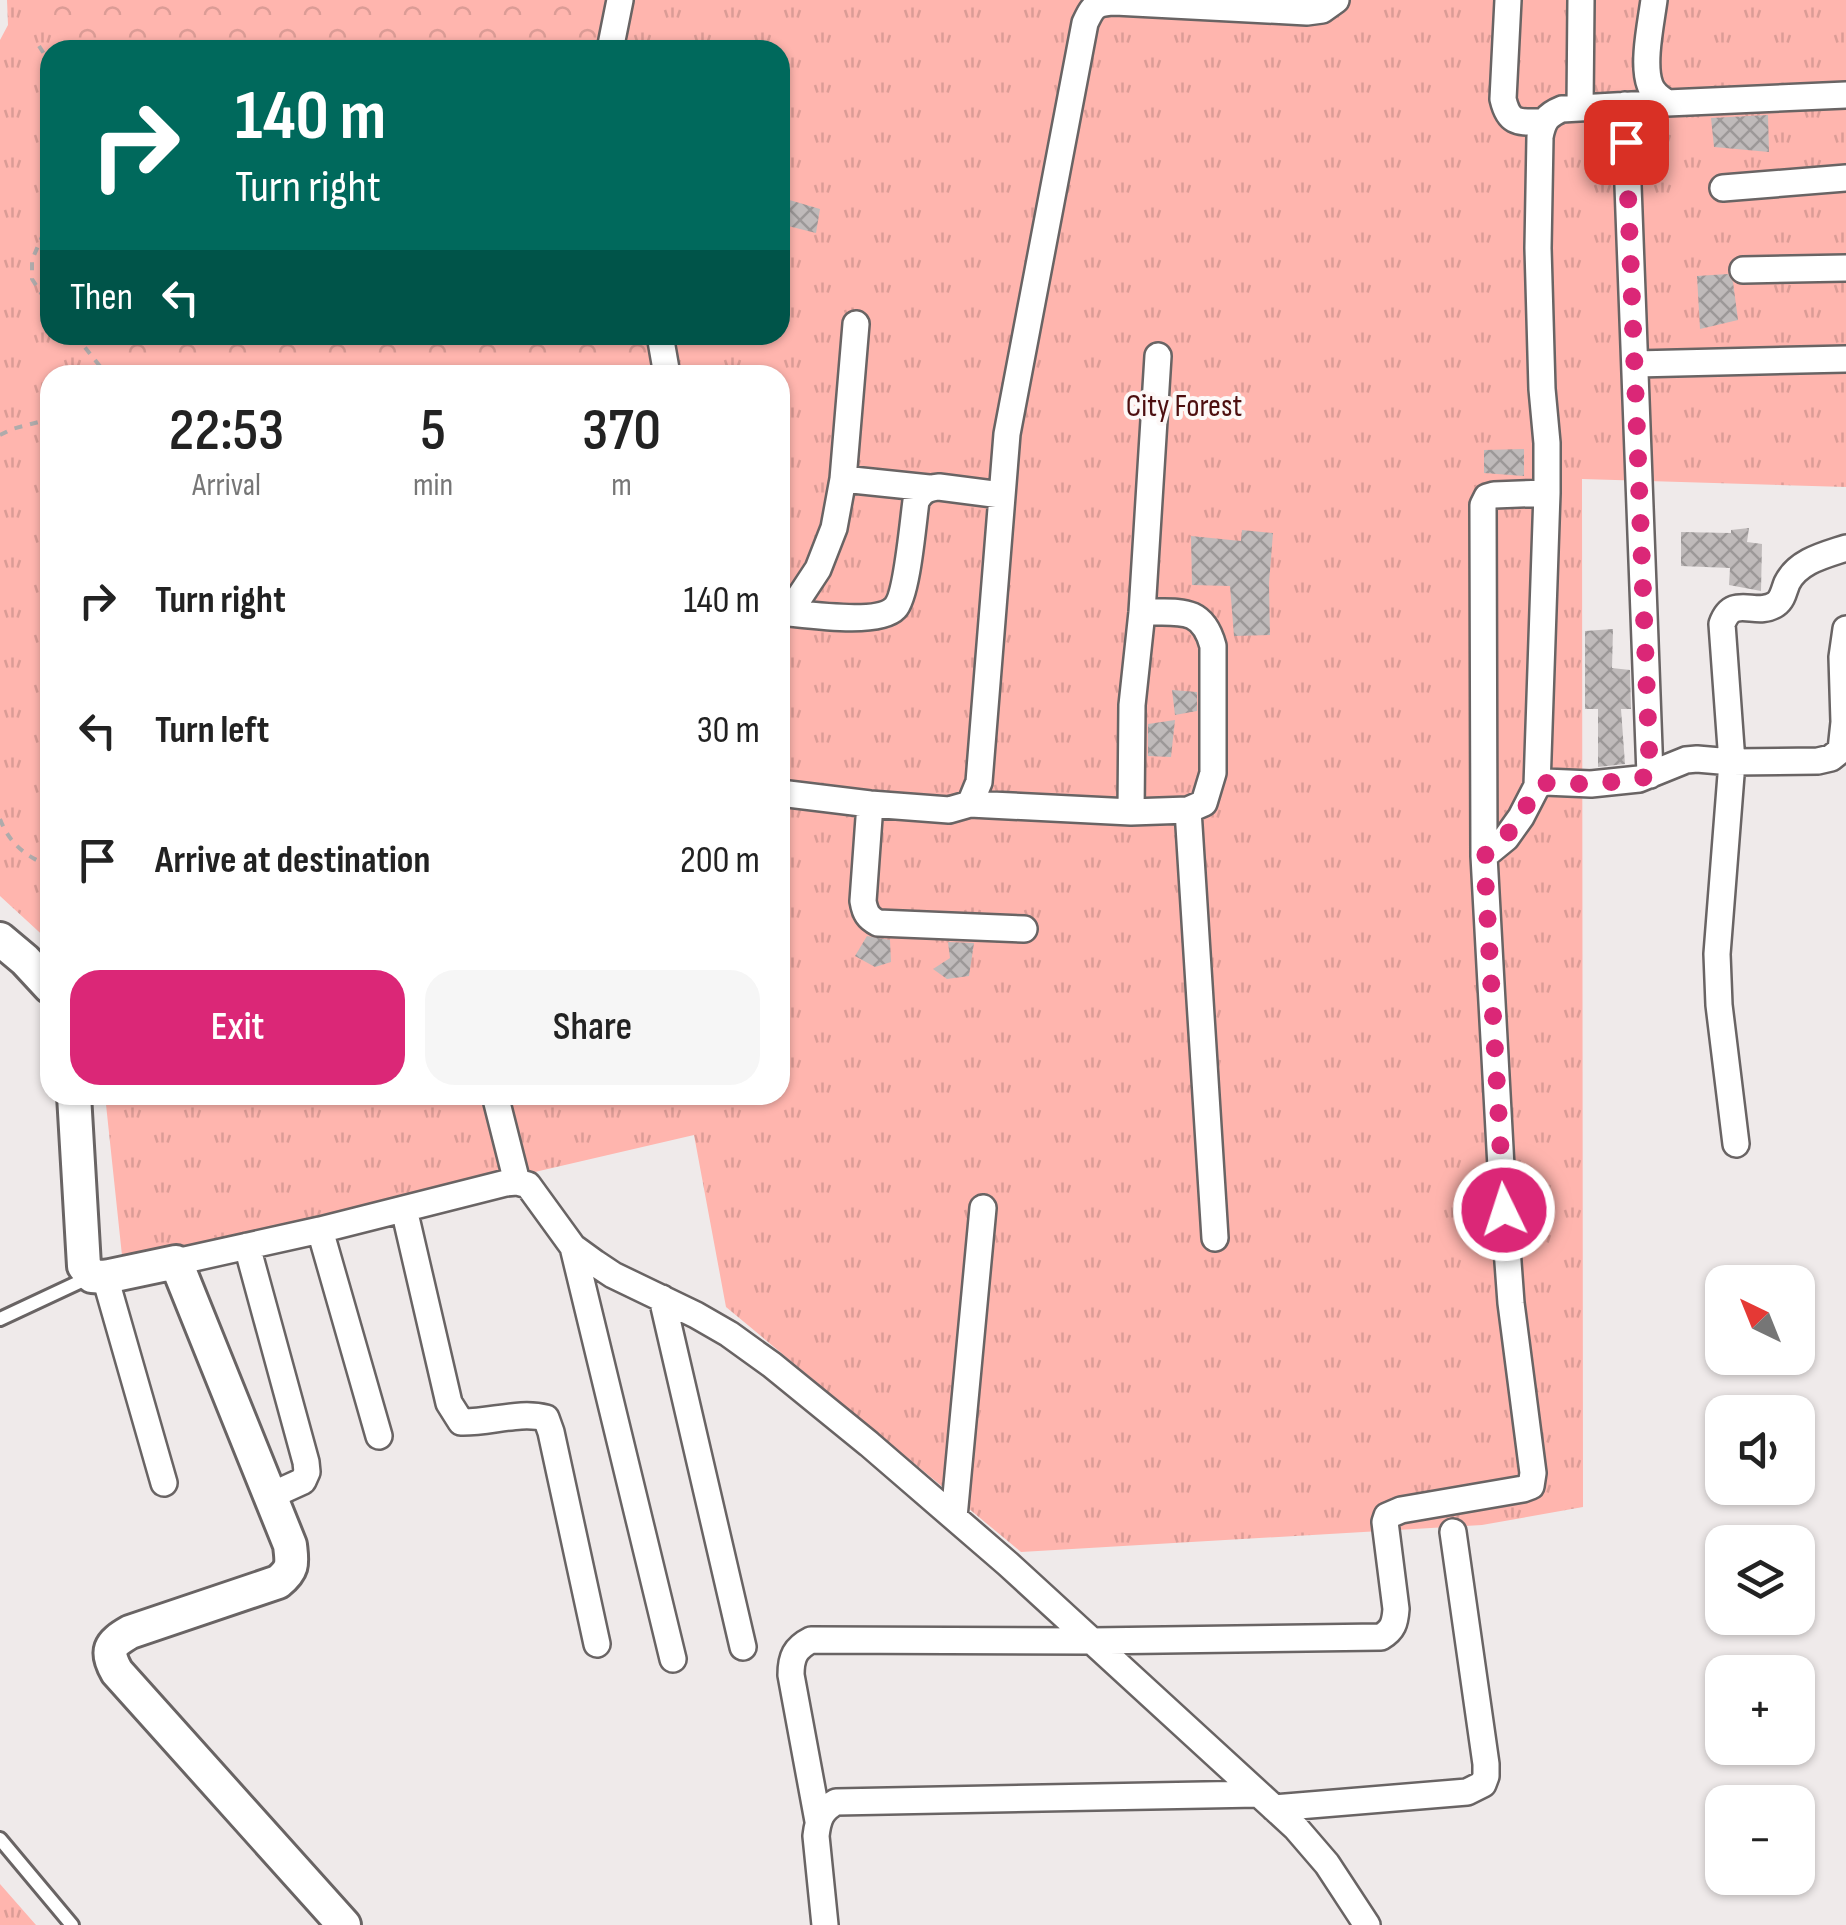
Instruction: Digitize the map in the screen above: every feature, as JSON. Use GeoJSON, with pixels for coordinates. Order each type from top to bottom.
{"type":"FeatureCollection","features":[{"type":"Feature","properties":{"kind":"street"},"geometry":{"type":"LineString","coordinates":[[612,40],[620,0]]}},
{"type":"Feature","properties":{"kind":"street"},"geometry":{"type":"LineString","coordinates":[[970,804],[979,782],[1001,495],[1016,378],[1085,24],[1093,8],[1102,2],[1306,12],[1322,10],[1336,0]]}},
{"type":"Feature","properties":{"kind":"street"},"geometry":{"type":"LineString","coordinates":[[1508,0],[1503,99],[1506,111],[1519,122],[1542,122]]}},
{"type":"Feature","properties":{"kind":"street"},"geometry":{"type":"LineString","coordinates":[[1580,108],[1581,0]]}},
{"type":"Feature","properties":{"kind":"street"},"geometry":{"type":"LineString","coordinates":[[1654,0],[1647,70],[1656,95],[1668,102]]}},
{"type":"Feature","properties":{"kind":"street"},"geometry":{"type":"LineString","coordinates":[[1484,856],[1506,838],[1537,786],[1547,493],[1538,248],[1542,122],[1562,109],[1846,95]]}},
{"type":"Feature","properties":{"kind":"street"},"geometry":{"type":"LineString","coordinates":[[1625,105],[1650,775]]}},
{"type":"Feature","properties":{"kind":"street"},"geometry":{"type":"LineString","coordinates":[[1723,188],[1846,178]]}},
{"type":"Feature","properties":{"kind":"street"},"geometry":{"type":"LineString","coordinates":[[1743,270],[1846,268]]}},
{"type":"Feature","properties":{"kind":"street"},"geometry":{"type":"LineString","coordinates":[[790,604],[818,569],[834,528],[843,479],[856,324]]}},
{"type":"Feature","properties":{"kind":"street"},"geometry":{"type":"LineString","coordinates":[[1131,812],[1132,705],[1142,612],[1158,356]]}},
{"type":"Feature","properties":{"kind":"street"},"geometry":{"type":"LineString","coordinates":[[1636,364],[1846,359]]}},
{"type":"Feature","properties":{"kind":"street"},"geometry":{"type":"LineString","coordinates":[[843,479],[1001,495]]}},
{"type":"Feature","properties":{"kind":"street"},"geometry":{"type":"LineString","coordinates":[[790,612],[866,618],[896,608],[903,593],[916,501],[930,488]]}},
{"type":"Feature","properties":{"kind":"street"},"geometry":{"type":"LineString","coordinates":[[818,1821],[790,1674],[791,1659],[799,1646],[811,1640],[1380,1637],[1390,1632],[1396,1609],[1387,1516],[1401,1510],[1531,1486],[1533,1472],[1511,1303],[1504,1210],[1484,856],[1483,505],[1494,494],[1547,493]]}},
{"type":"Feature","properties":{"kind":"street"},"geometry":{"type":"LineString","coordinates":[[1736,1144],[1719,1005],[1717,954],[1732,762],[1722,624],[1729,611],[1777,604],[1796,571],[1808,562],[1846,548]]}},
{"type":"Feature","properties":{"kind":"street"},"geometry":{"type":"LineString","coordinates":[[790,794],[949,810],[970,804],[1131,812],[1188,810],[1204,802],[1212,773],[1213,646],[1208,627],[1185,613],[1142,612]]}},
{"type":"Feature","properties":{"kind":"street"},"geometry":{"type":"LineString","coordinates":[[1537,786],[1546,782],[1591,784],[1639,779],[1686,760],[1832,758],[1840,750],[1844,722],[1842,657],[1846,629]]}},
{"type":"Feature","properties":{"kind":"street"},"geometry":{"type":"LineString","coordinates":[[870,804],[864,902],[870,919],[878,923],[1024,929]]}},
{"type":"Feature","properties":{"kind":"street"},"geometry":{"type":"LineString","coordinates":[[1188,810],[1215,1238]]}},
{"type":"Feature","properties":{"kind":"street"},"geometry":{"type":"LineString","coordinates":[[0,939],[40,976]]}},
{"type":"Feature","properties":{"kind":"street"},"geometry":{"type":"LineString","coordinates":[[75,1105],[84,1266],[99,1277],[164,1483]]}},
{"type":"Feature","properties":{"kind":"street"},"geometry":{"type":"LineString","coordinates":[[498,1105],[517,1182]]}},
{"type":"Feature","properties":{"kind":"street"},"geometry":{"type":"LineString","coordinates":[[99,1277],[320,1230],[517,1182],[528,1185],[574,1247],[613,1274],[729,1334],[772,1365],[954,1518],[1312,1844],[1367,1925]]}},
{"type":"Feature","properties":{"kind":"street"},"geometry":{"type":"LineString","coordinates":[[954,1518],[983,1208]]}},
{"type":"Feature","properties":{"kind":"street"},"geometry":{"type":"LineString","coordinates":[[404,1209],[450,1404],[456,1415],[462,1422],[534,1414],[546,1418],[597,1644]]}},
{"type":"Feature","properties":{"kind":"street"},"geometry":{"type":"LineString","coordinates":[[320,1230],[379,1436]]}},
{"type":"Feature","properties":{"kind":"street"},"geometry":{"type":"LineString","coordinates":[[247,1246],[307,1472],[303,1482],[270,1496]]}},
{"type":"Feature","properties":{"kind":"street"},"geometry":{"type":"LineString","coordinates":[[574,1247],[672,1659]]}},
{"type":"Feature","properties":{"kind":"street"},"geometry":{"type":"LineString","coordinates":[[176,1262],[290,1545],[292,1562],[288,1574],[278,1582],[130,1632],[110,1648],[110,1659],[117,1672],[344,1925]]}},
{"type":"Feature","properties":{"kind":"street"},"geometry":{"type":"LineString","coordinates":[[662,1298],[743,1646]]}},
{"type":"Feature","properties":{"kind":"street"},"geometry":{"type":"LineString","coordinates":[[825,1925],[816,1836],[824,1808],[836,1802],[1266,1801],[1467,1792],[1483,1784],[1486,1764],[1453,1532]]}},
{"type":"Feature","properties":{"kind":"lane"},"geometry":{"type":"LineString","coordinates":[[0,1319],[99,1277]]}},
{"type":"Feature","properties":{"kind":"lane"},"geometry":{"type":"LineString","coordinates":[[0,1839],[72,1925]]}},
{"type":"Feature","properties":{"kind":"path"},"geometry":{"type":"LineString","coordinates":[[40,241],[32,260],[32,279],[40,291]]}},
{"type":"Feature","properties":{"kind":"path"},"geometry":{"type":"LineString","coordinates":[[83,345],[99,365]]}},
{"type":"Feature","properties":{"kind":"path"},"geometry":{"type":"LineString","coordinates":[[0,435],[40,422]]}},
{"type":"Feature","properties":{"kind":"path"},"geometry":{"type":"LineString","coordinates":[[0,819],[19,849],[40,862]]}},
{"type":"Feature","properties":{"kind":"green space","name":"City Forest"},"geometry":{"type":"Polygon","coordinates":[[[7,0],[1846,0],[1846,487],[1582,479],[1583,1507],[1482,1525],[1021,1552],[726,1307],[694,1135],[123,1265],[106,1105],[790,1105],[790,365],[40,365],[40,933],[0,896],[0,40],[8,25],[7,0]]]}},
{"type":"Feature","properties":{"kind":"green space"},"geometry":{"type":"Polygon","coordinates":[[[55,0],[632,0],[626,40],[53,40],[55,0]]]}},
{"type":"Feature","properties":{"kind":"green space"},"geometry":{"type":"Polygon","coordinates":[[[97,345],[674,345],[639,365],[114,365],[97,345]]]}},
{"type":"Feature","properties":{"kind":"green space"},"geometry":{"type":"Polygon","coordinates":[[[0,1884],[36,1925],[0,1925],[0,1884]]]}},
{"type":"Feature","properties":{"kind":"building"},"geometry":{"type":"Polygon","coordinates":[[[1768,115],[1769,152],[1714,147],[1711,118],[1768,115]]]}},
{"type":"Feature","properties":{"kind":"building"},"geometry":{"type":"Polygon","coordinates":[[[790,200],[820,209],[816,233],[790,226],[790,200]]]}},
{"type":"Feature","properties":{"kind":"building"},"geometry":{"type":"Polygon","coordinates":[[[1728,274],[1733,282],[1738,320],[1700,329],[1697,276],[1728,274]]]}},
{"type":"Feature","properties":{"kind":"building"},"geometry":{"type":"Polygon","coordinates":[[[1524,449],[1524,476],[1484,473],[1484,450],[1524,449]]]}},
{"type":"Feature","properties":{"kind":"building"},"geometry":{"type":"Polygon","coordinates":[[[1749,528],[1747,542],[1762,544],[1761,591],[1729,585],[1730,568],[1681,566],[1681,532],[1731,533],[1749,528]]]}},
{"type":"Feature","properties":{"kind":"building"},"geometry":{"type":"Polygon","coordinates":[[[1242,530],[1273,533],[1270,635],[1234,636],[1230,586],[1192,585],[1191,536],[1241,541],[1242,530]]]}},
{"type":"Feature","properties":{"kind":"building"},"geometry":{"type":"Polygon","coordinates":[[[1613,629],[1612,668],[1630,670],[1631,709],[1621,709],[1625,764],[1598,767],[1598,709],[1585,709],[1585,631],[1613,629]]]}},
{"type":"Feature","properties":{"kind":"building"},"geometry":{"type":"Polygon","coordinates":[[[1172,690],[1197,692],[1197,711],[1175,715],[1172,690]]]}},
{"type":"Feature","properties":{"kind":"building"},"geometry":{"type":"Polygon","coordinates":[[[1175,720],[1171,757],[1148,756],[1148,724],[1175,720]]]}},
{"type":"Feature","properties":{"kind":"building"},"geometry":{"type":"Polygon","coordinates":[[[867,936],[890,940],[891,962],[875,967],[855,956],[867,936]]]}},
{"type":"Feature","properties":{"kind":"building"},"geometry":{"type":"Polygon","coordinates":[[[948,942],[974,943],[969,976],[947,979],[933,969],[950,958],[948,942]]]}},
{"type":"Feature","properties":{"kind":"route"},"geometry":{"type":"LineString","coordinates":[[1504,1210],[1484,856],[1506,838],[1541,783],[1591,784],[1650,775],[1626,142]]}}]}
